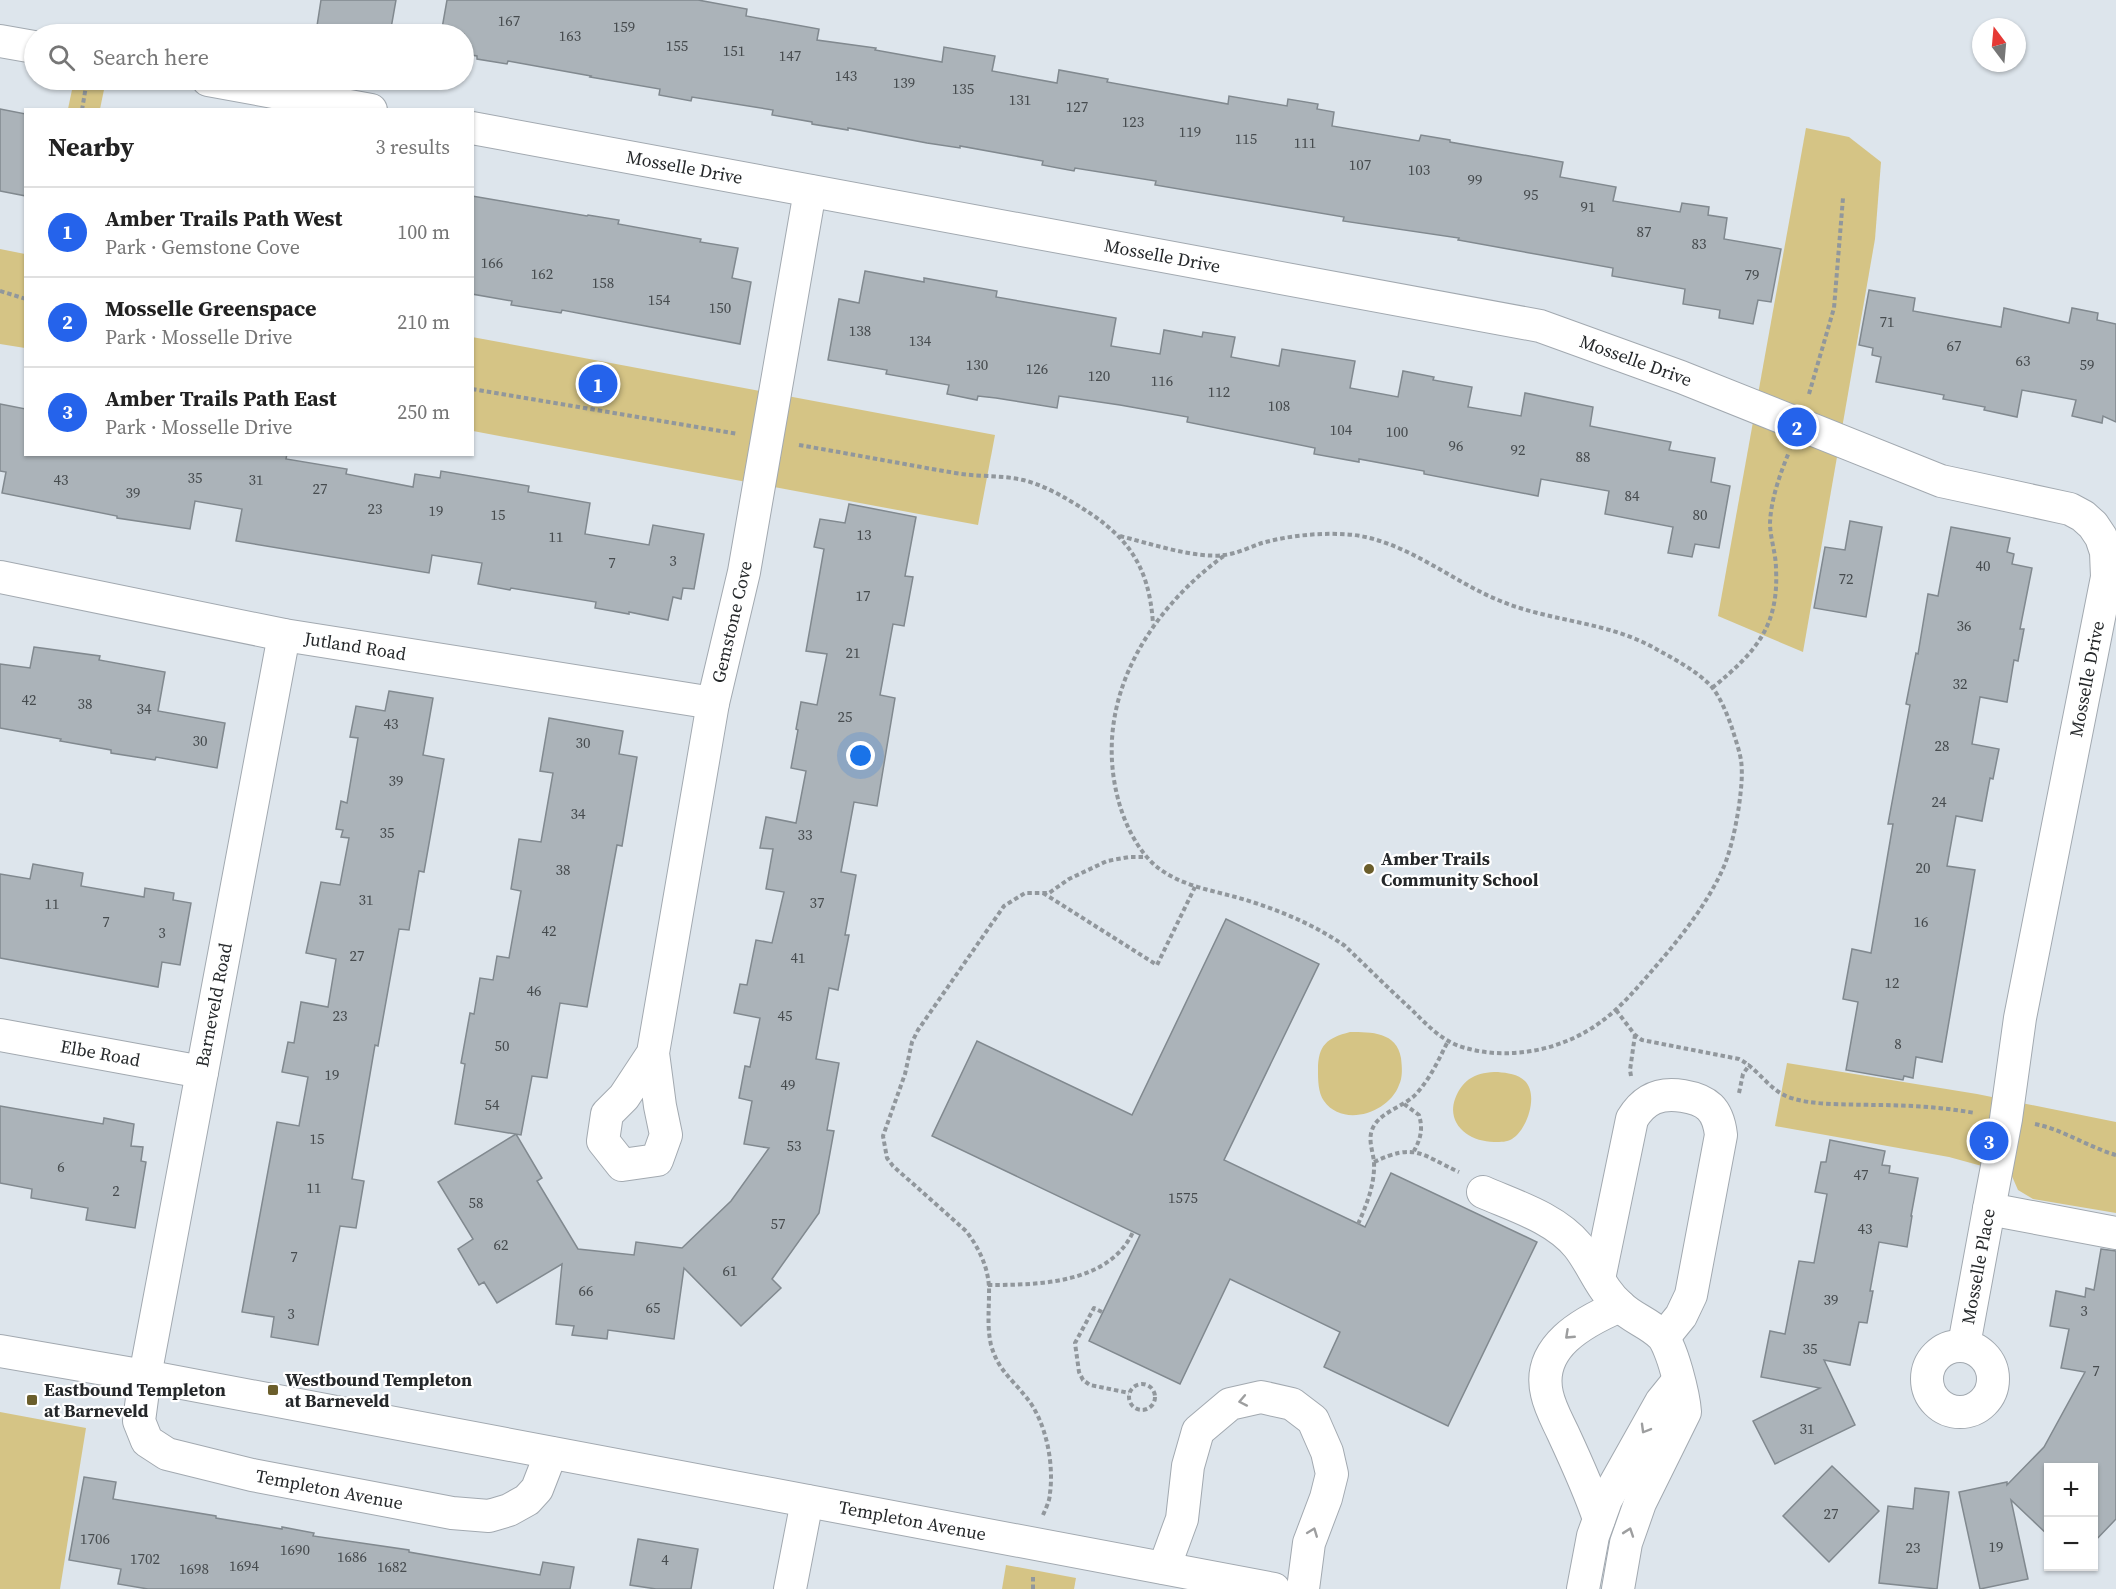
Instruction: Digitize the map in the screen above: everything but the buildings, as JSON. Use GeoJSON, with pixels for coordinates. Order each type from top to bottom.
{"type":"FeatureCollection","features":[{"type":"Feature","properties":{"kind":"street"},"geometry":{"type":"LineString","coordinates":[[0,41],[24,45]]}},
{"type":"Feature","properties":{"kind":"street"},"geometry":{"type":"LineString","coordinates":[[262,90],[360,108]]}},
{"type":"Feature","properties":{"kind":"street","name":"Mosselle Drive"},"geometry":{"type":"LineString","coordinates":[[474,128],[1540,326],[1681,377],[1941,481],[2057,505],[2083,516],[2101,537],[2106,552],[2107,577],[2020,1018],[2006,1119],[1989,1209]]}},
{"type":"Feature","properties":{"kind":"street","name":"Gemstone Cove"},"geometry":{"type":"LineString","coordinates":[[652,1053],[713,702],[744,572],[810,190]]}},
{"type":"Feature","properties":{"kind":"street","name":"Jutland Road"},"geometry":{"type":"LineString","coordinates":[[0,577],[284,635],[713,702]]}},
{"type":"Feature","properties":{"kind":"street","name":"Barneveld Road"},"geometry":{"type":"LineString","coordinates":[[145,1376],[284,635]]}},
{"type":"Feature","properties":{"kind":"street","name":"Elbe Road"},"geometry":{"type":"LineString","coordinates":[[0,1035],[202,1072]]}},
{"type":"Feature","properties":{"kind":"street"},"geometry":{"type":"LineString","coordinates":[[1599,1279],[1632,1119],[1636,1112],[1642,1104],[1652,1098],[1669,1094],[1704,1101],[1715,1113],[1721,1135],[1691,1295],[1681,1316],[1664,1337]]}},
{"type":"Feature","properties":{"kind":"street"},"geometry":{"type":"LineString","coordinates":[[1483,1192],[1544,1220],[1567,1234],[1620,1306],[1664,1337],[1671,1352],[1685,1412],[1640,1503],[1626,1543],[1617,1589]]}},
{"type":"Feature","properties":{"kind":"street","name":"Mosselle Place"},"geometry":{"type":"LineString","coordinates":[[1964,1346],[1989,1209],[2116,1233]]}},
{"type":"Feature","properties":{"kind":"street"},"geometry":{"type":"LineString","coordinates":[[1599,1519],[1550,1403],[1545,1383],[1546,1371],[1554,1349],[1574,1330],[1620,1306]]}},
{"type":"Feature","properties":{"kind":"street","name":"Templeton Avenue"},"geometry":{"type":"LineString","coordinates":[[0,1351],[145,1376],[1274,1589]]}},
{"type":"Feature","properties":{"kind":"street","name":"Templeton Avenue"},"geometry":{"type":"LineString","coordinates":[[145,1376],[139,1421],[147,1441],[168,1454],[252,1475],[452,1513],[489,1516],[509,1510],[527,1500],[537,1489],[551,1453]]}},
{"type":"Feature","properties":{"kind":"street"},"geometry":{"type":"LineString","coordinates":[[1584,1589],[1593,1536],[1616,1480],[1661,1402],[1678,1381]]}},
{"type":"Feature","properties":{"kind":"street"},"geometry":{"type":"LineString","coordinates":[[1164,1568],[1182,1519],[1188,1466],[1198,1431],[1230,1404],[1261,1397],[1292,1404],[1313,1420],[1327,1452],[1332,1474],[1326,1498],[1309,1543],[1303,1589]]}},
{"type":"Feature","properties":{"kind":"street"},"geometry":{"type":"LineString","coordinates":[[790,1589],[807,1501]]}},
{"type":"Feature","properties":{"kind":"path"},"geometry":{"type":"LineString","coordinates":[[82,108],[85,90]]}},
{"type":"Feature","properties":{"kind":"path"},"geometry":{"type":"LineString","coordinates":[[0,291],[24,298]]}},
{"type":"Feature","properties":{"kind":"path"},"geometry":{"type":"LineString","coordinates":[[474,389],[977,477],[1009,477],[1042,486],[1085,510],[1120,536],[1135,557],[1143,575],[1152,608],[1153,625]]}},
{"type":"Feature","properties":{"kind":"path"},"geometry":{"type":"LineString","coordinates":[[1120,536],[1204,555],[1225,555],[1266,542],[1313,535],[1353,535],[1374,539],[1407,552],[1499,601],[1535,613],[1602,628],[1645,643],[1696,674],[1712,688],[1726,714],[1741,761],[1741,792],[1731,844],[1717,879],[1693,918],[1659,962],[1616,1010],[1584,1033],[1565,1042],[1527,1052],[1494,1053],[1467,1048],[1438,1035],[1345,946],[1331,936],[1269,907],[1195,887],[1160,869],[1147,857],[1124,818],[1113,777],[1112,729],[1117,705],[1136,654],[1153,625],[1191,583],[1225,555]]}},
{"type":"Feature","properties":{"kind":"path"},"geometry":{"type":"LineString","coordinates":[[1033,1589],[1034,1544],[1050,1494],[1047,1446],[1041,1422],[1034,1408],[1003,1373],[997,1361],[989,1328],[988,1274],[975,1243],[952,1218],[893,1166],[887,1158],[883,1136],[905,1074],[912,1042],[924,1020],[932,1012],[1004,906],[1025,893],[1049,893],[1069,879],[1107,861],[1129,856],[1147,857]]}},
{"type":"Feature","properties":{"kind":"path"},"geometry":{"type":"LineString","coordinates":[[1043,893],[1157,965],[1195,887]]}},
{"type":"Feature","properties":{"kind":"path"},"geometry":{"type":"LineString","coordinates":[[1616,1010],[1635,1035],[1642,1040],[1739,1059],[1750,1064],[1784,1095],[1795,1099],[1850,1104],[1935,1107],[2006,1119],[2049,1127],[2097,1150],[2116,1155]]}},
{"type":"Feature","properties":{"kind":"path"},"geometry":{"type":"LineString","coordinates":[[1358,1224],[1373,1182],[1371,1131],[1376,1122],[1416,1094],[1431,1074],[1448,1041]]}},
{"type":"Feature","properties":{"kind":"path"},"geometry":{"type":"LineString","coordinates":[[1404,1104],[1419,1115],[1422,1127],[1421,1138],[1414,1151]]}},
{"type":"Feature","properties":{"kind":"path"},"geometry":{"type":"LineString","coordinates":[[1374,1162],[1399,1152],[1414,1151],[1476,1180],[1483,1192]]}},
{"type":"Feature","properties":{"kind":"path"},"geometry":{"type":"LineString","coordinates":[[988,1285],[1029,1284],[1087,1272],[1112,1259],[1125,1248],[1133,1232]]}},
{"type":"Feature","properties":{"kind":"path"},"geometry":{"type":"LineString","coordinates":[[1102,1312],[1094,1308],[1075,1343],[1079,1372],[1083,1380],[1090,1385],[1130,1393]]}},
{"type":"Feature","properties":{"kind":"path"},"geometry":{"type":"LineString","coordinates":[[1148,1385],[1154,1391],[1155,1399],[1148,1409],[1139,1410],[1130,1401],[1130,1393],[1135,1386],[1148,1385]]}},
{"type":"Feature","properties":{"kind":"shaded area"},"geometry":{"type":"Polygon","coordinates":[[[72,90],[104,90],[100,108],[68,108],[72,90]]]}},
{"type":"Feature","properties":{"kind":"shaded area"},"geometry":{"type":"Polygon","coordinates":[[[1806,128],[1849,137],[1881,162],[1875,239],[1803,652],[1718,616],[1806,128]]]}},
{"type":"Feature","properties":{"kind":"shaded area"},"geometry":{"type":"Polygon","coordinates":[[[0,249],[24,254],[24,348],[0,344],[0,249]]]}},
{"type":"Feature","properties":{"kind":"shaded area"},"geometry":{"type":"Polygon","coordinates":[[[474,337],[995,435],[978,525],[474,431],[474,337]]]}},
{"type":"Feature","properties":{"kind":"shaded area"},"geometry":{"type":"Polygon","coordinates":[[[1350,1032],[1374,1033],[1389,1038],[1399,1049],[1401,1058],[1401,1079],[1394,1095],[1386,1103],[1365,1114],[1342,1114],[1332,1109],[1324,1101],[1319,1090],[1318,1061],[1322,1049],[1330,1040],[1350,1032]]]}},
{"type":"Feature","properties":{"kind":"shaded area"},"geometry":{"type":"Polygon","coordinates":[[[1787,1063],[1977,1094],[2116,1122],[2116,1213],[2033,1199],[2018,1190],[2011,1174],[1949,1157],[1775,1126],[1787,1063]]]}},
{"type":"Feature","properties":{"kind":"shaded area"},"geometry":{"type":"Polygon","coordinates":[[[1498,1072],[1516,1075],[1525,1081],[1531,1095],[1529,1112],[1522,1128],[1512,1139],[1501,1142],[1477,1139],[1457,1124],[1453,1108],[1455,1099],[1467,1081],[1477,1075],[1498,1072]]]}},
{"type":"Feature","properties":{"kind":"shaded area"},"geometry":{"type":"Polygon","coordinates":[[[0,1412],[86,1428],[60,1589],[0,1589],[0,1412]]]}},
{"type":"Feature","properties":{"kind":"shaded area"},"geometry":{"type":"Polygon","coordinates":[[[1006,1565],[1076,1578],[1074,1589],[1002,1589],[1006,1565]]]}},
{"type":"Feature","properties":{"kind":"place","name":"Amber Trails Path West"},"geometry":{"type":"Point","coordinates":[598,384]}},
{"type":"Feature","properties":{"kind":"place","name":"Mosselle Greenspace"},"geometry":{"type":"Point","coordinates":[1797,427]}},
{"type":"Feature","properties":{"kind":"place","name":"Amber Trails Community School"},"geometry":{"type":"Point","coordinates":[1369,869]}},
{"type":"Feature","properties":{"kind":"place","name":"Amber Trails Path East"},"geometry":{"type":"Point","coordinates":[1989,1141]}},
{"type":"Feature","properties":{"kind":"place","name":"Westbound Templeton at Barneveld"},"geometry":{"type":"Point","coordinates":[273,1390]}},
{"type":"Feature","properties":{"kind":"place","name":"Eastbound Templeton at Barneveld"},"geometry":{"type":"Point","coordinates":[32,1400]}}]}
